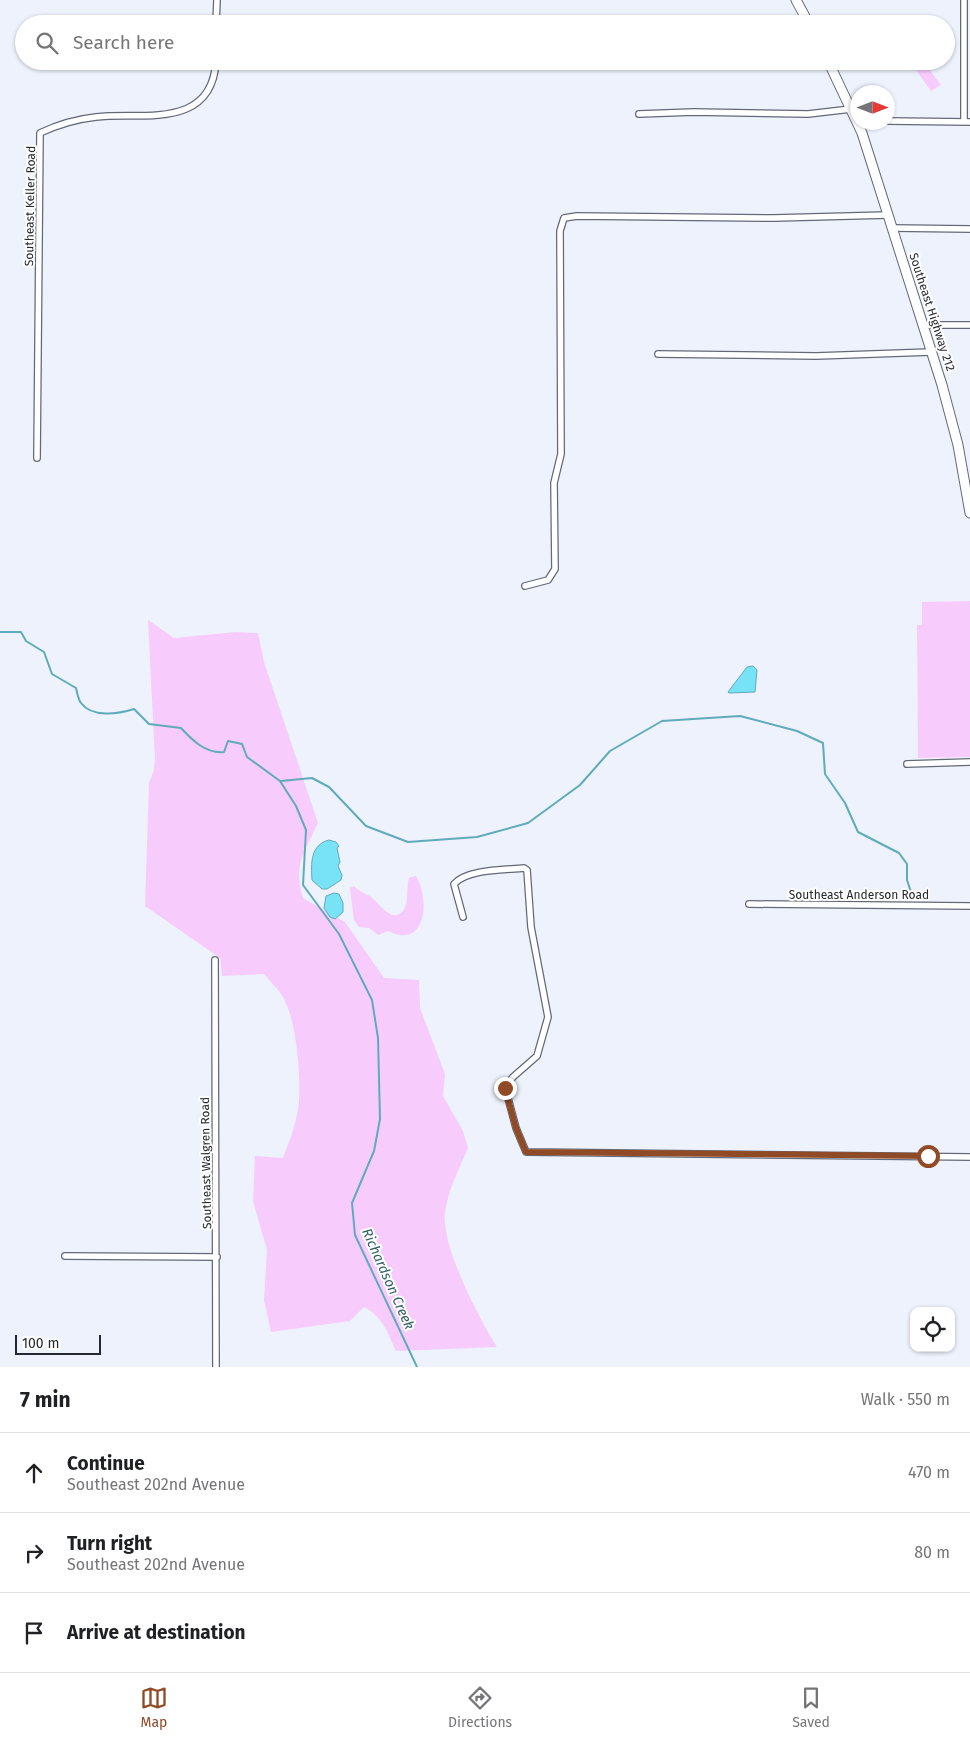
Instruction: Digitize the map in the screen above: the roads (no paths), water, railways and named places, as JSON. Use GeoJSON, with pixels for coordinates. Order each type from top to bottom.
{"type":"FeatureCollection","features":[{"type":"Feature","properties":{"kind":"highway"},"geometry":{"type":"LineString","coordinates":[[796,0],[804,15]]}},
{"type":"Feature","properties":{"kind":"highway","name":"Southeast Highway 212"},"geometry":{"type":"LineString","coordinates":[[832,70],[850,105]]}},
{"type":"Feature","properties":{"kind":"highway","name":"Southeast Highway 212"},"geometry":{"type":"LineString","coordinates":[[860,130],[931,352],[958,445],[970,513]]}},
{"type":"Feature","properties":{"kind":"street"},"geometry":{"type":"LineString","coordinates":[[216,0],[216,15]]}},
{"type":"Feature","properties":{"kind":"street"},"geometry":{"type":"LineString","coordinates":[[895,121],[967,122],[964,0]]}},
{"type":"Feature","properties":{"kind":"street","name":"Southeast Keller Road"},"geometry":{"type":"LineString","coordinates":[[37,458],[40,133],[63,124],[95,117],[165,115],[185,110],[196,104],[208,91],[215,70]]}},
{"type":"Feature","properties":{"kind":"street"},"geometry":{"type":"LineString","coordinates":[[639,114],[694,112],[808,114],[850,109]]}},
{"type":"Feature","properties":{"kind":"street"},"geometry":{"type":"LineString","coordinates":[[525,586],[548,580],[555,570],[554,483],[560,454],[560,231],[564,218],[570,216],[774,218],[888,215]]}},
{"type":"Feature","properties":{"kind":"street"},"geometry":{"type":"LineString","coordinates":[[892,228],[970,229]]}},
{"type":"Feature","properties":{"kind":"street"},"geometry":{"type":"LineString","coordinates":[[922,325],[970,325]]}},
{"type":"Feature","properties":{"kind":"street"},"geometry":{"type":"LineString","coordinates":[[658,354],[816,356],[931,352]]}},
{"type":"Feature","properties":{"kind":"street"},"geometry":{"type":"LineString","coordinates":[[907,764],[970,762]]}},
{"type":"Feature","properties":{"kind":"street"},"geometry":{"type":"LineString","coordinates":[[463,917],[454,884],[459,878],[489,871],[527,870],[531,927],[548,1017],[537,1056],[513,1076],[505,1088],[516,1128],[526,1152],[970,1157]]}},
{"type":"Feature","properties":{"kind":"street","name":"Southeast Anderson Road"},"geometry":{"type":"LineString","coordinates":[[749,904],[970,906]]}},
{"type":"Feature","properties":{"kind":"street","name":"Southeast Walgren Road"},"geometry":{"type":"LineString","coordinates":[[215,960],[216,1367]]}},
{"type":"Feature","properties":{"kind":"street"},"geometry":{"type":"LineString","coordinates":[[65,1256],[217,1257]]}},
{"type":"Feature","properties":{"kind":"water"},"geometry":{"type":"Polygon","coordinates":[[[753,666],[757,670],[755,692],[729,693],[747,667],[753,666]]]}},
{"type":"Feature","properties":{"kind":"water"},"geometry":{"type":"Polygon","coordinates":[[[329,840],[336,842],[339,846],[337,848],[340,862],[338,866],[342,875],[341,880],[327,889],[322,889],[312,880],[312,862],[318,846],[329,840]]]}},
{"type":"Feature","properties":{"kind":"water"},"geometry":{"type":"Polygon","coordinates":[[[334,893],[339,894],[343,903],[343,912],[335,919],[330,917],[324,908],[326,896],[334,893]]]}},
{"type":"Feature","properties":{"kind":"waterway","name":"Richardson Creek"},"geometry":{"type":"LineString","coordinates":[[0,632],[21,632],[26,641],[44,652],[52,674],[76,688],[81,703],[92,711],[106,714],[134,709],[149,724],[181,728],[195,741],[211,751],[224,752],[228,741],[242,744],[247,757],[280,781],[296,806],[306,830],[303,885],[339,934],[372,1000],[378,1038],[380,1119],[374,1151],[352,1203],[355,1235],[417,1367]]}},
{"type":"Feature","properties":{"kind":"waterway"},"geometry":{"type":"LineString","coordinates":[[281,781],[312,778],[329,787],[366,826],[408,842],[477,837],[528,823],[580,785],[610,751],[662,721],[740,716],[797,731],[823,743],[825,774],[845,803],[858,832],[899,853],[907,864],[907,880],[913,898]]}}]}
